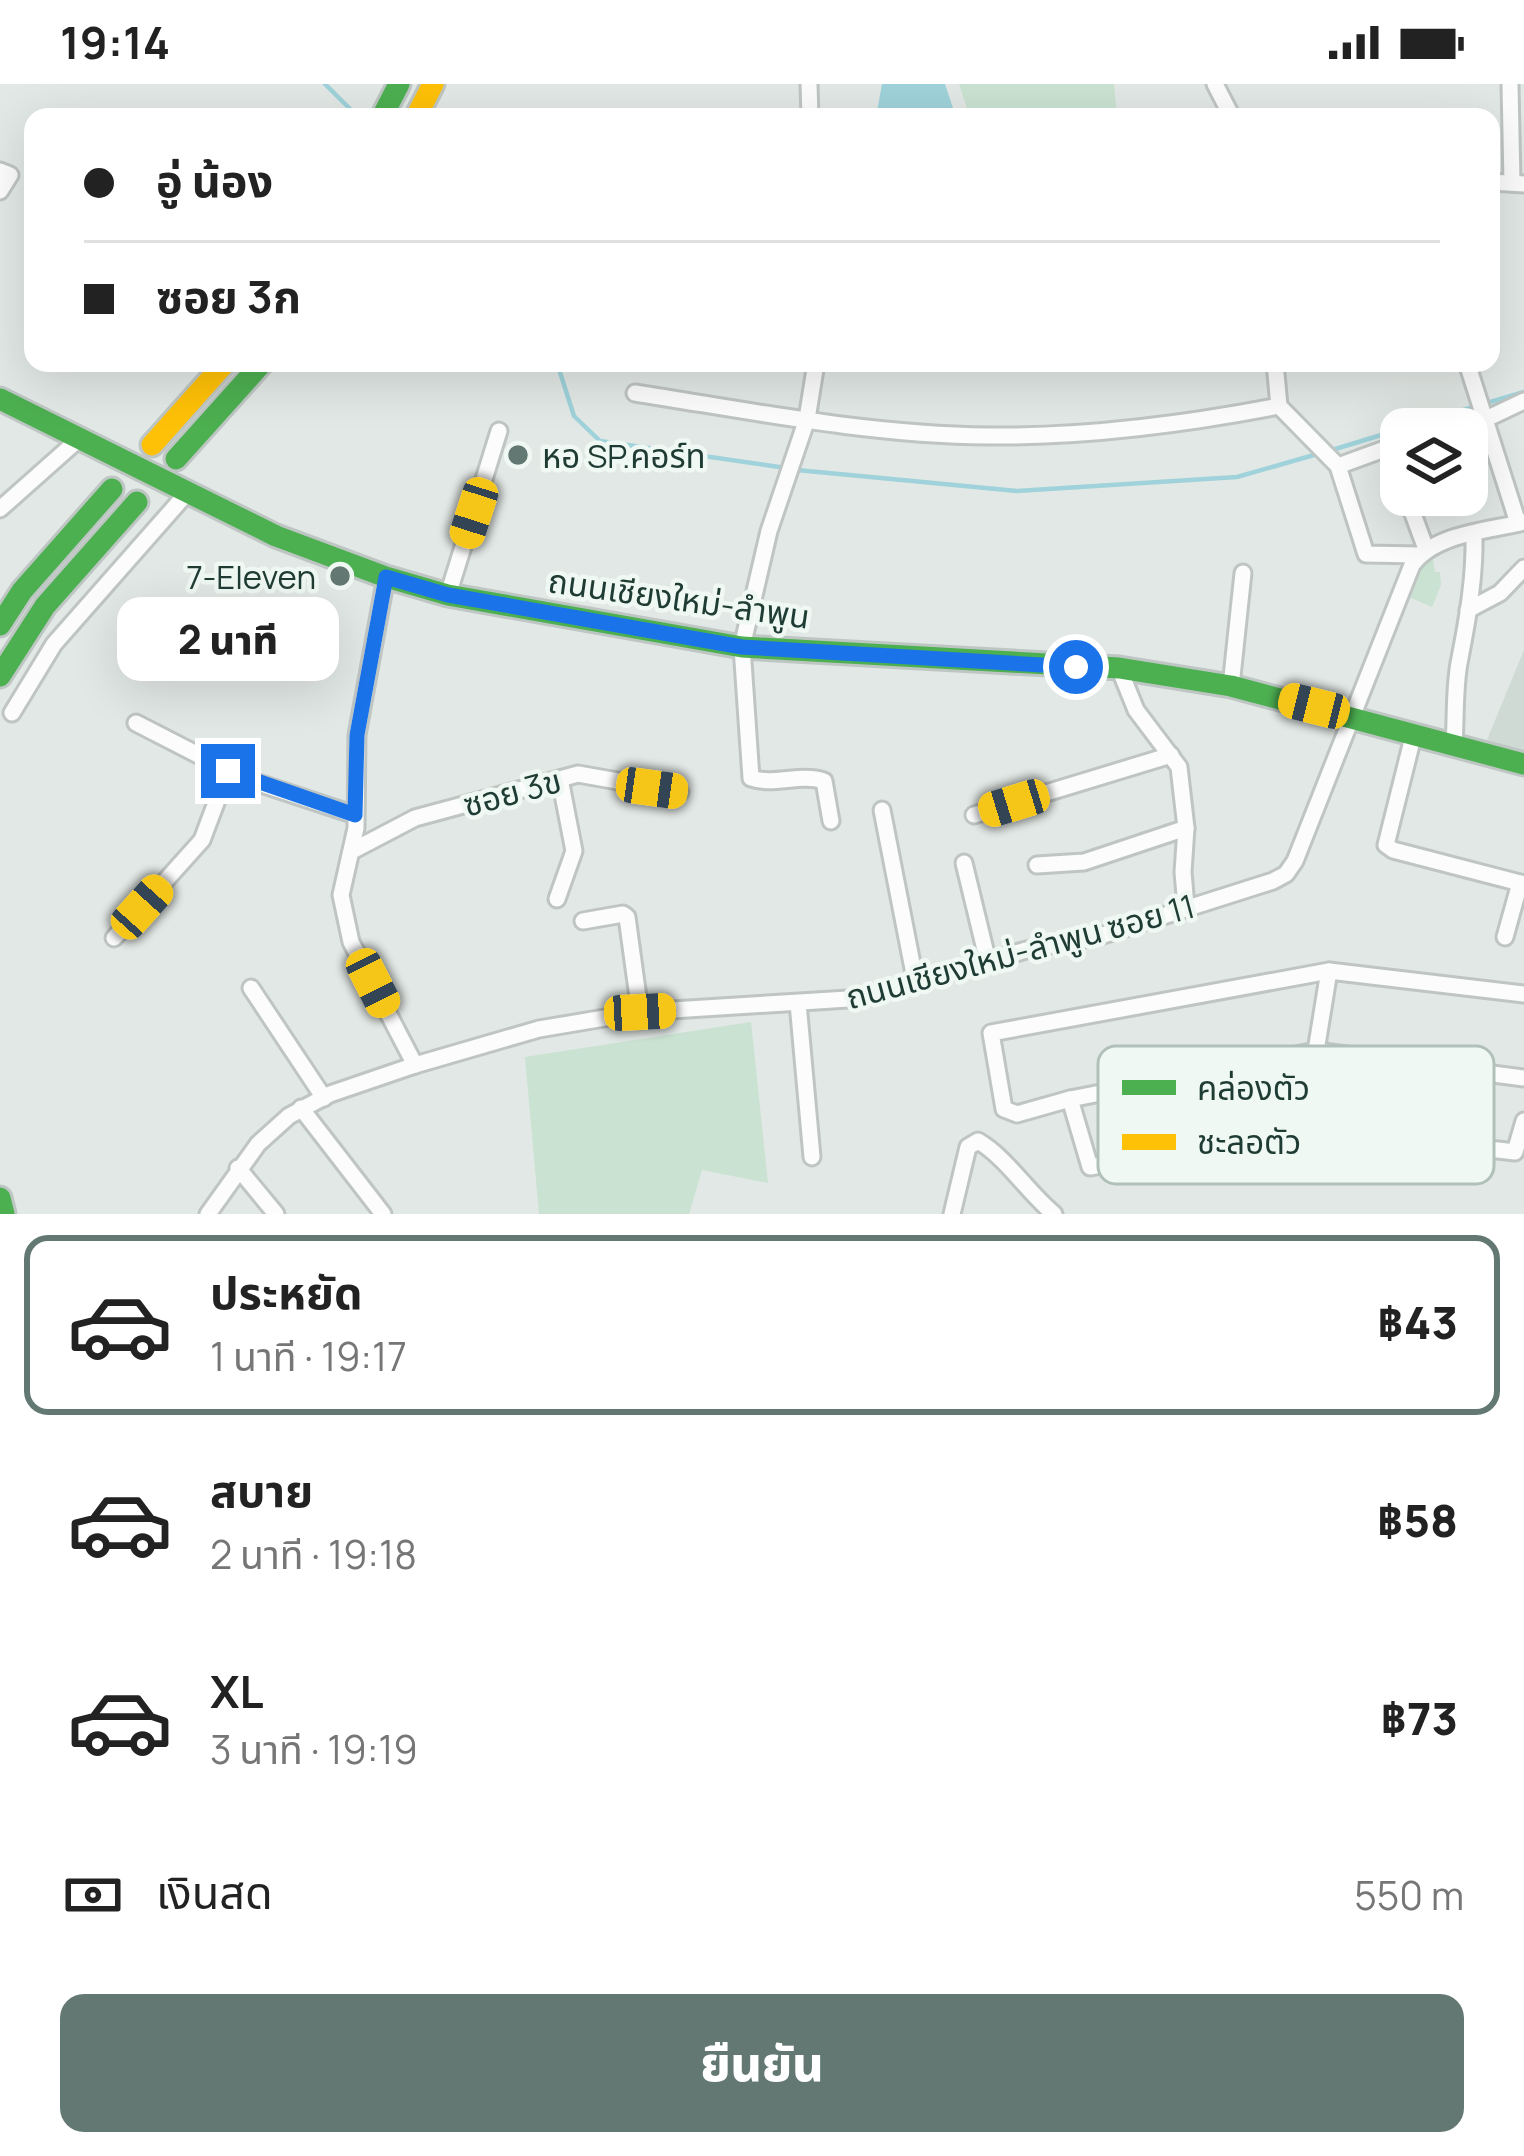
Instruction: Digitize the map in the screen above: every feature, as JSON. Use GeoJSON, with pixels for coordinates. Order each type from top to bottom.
{"type":"FeatureCollection","features":[{"type":"Feature","properties":{"kind":"main road"},"geometry":{"type":"LineString","coordinates":[[152,445],[217,372]]}},
{"type":"Feature","properties":{"kind":"main road"},"geometry":{"type":"LineString","coordinates":[[176,459],[254,372]]}},
{"type":"Feature","properties":{"kind":"main road","name":"ถนนเชียงใหม่-ลำพูน"},"geometry":{"type":"LineString","coordinates":[[0,399],[277,536],[448,595],[742,647],[1119,668],[1231,686],[1524,764]]}},
{"type":"Feature","properties":{"kind":"main road"},"geometry":{"type":"LineString","coordinates":[[0,625],[22,591],[112,489]]}},
{"type":"Feature","properties":{"kind":"main road"},"geometry":{"type":"LineString","coordinates":[[0,676],[11,652],[68,579],[137,502]]}},
{"type":"Feature","properties":{"kind":"main road"},"geometry":{"type":"LineString","coordinates":[[0,1198],[4,1214]]}},
{"type":"Feature","properties":{"kind":"street"},"geometry":{"type":"LineString","coordinates":[[1510,84],[1518,184]]}},
{"type":"Feature","properties":{"kind":"street"},"geometry":{"type":"LineString","coordinates":[[0,191],[5,173]]}},
{"type":"Feature","properties":{"kind":"street"},"geometry":{"type":"LineString","coordinates":[[815,372],[807,419],[770,531],[742,647],[751,778],[758,782],[824,781],[831,820]]}},
{"type":"Feature","properties":{"kind":"street"},"geometry":{"type":"LineString","coordinates":[[1276,372],[1279,406],[1338,466],[1366,554],[1423,552],[1521,523],[1488,426]]}},
{"type":"Feature","properties":{"kind":"street"},"geometry":{"type":"LineString","coordinates":[[1470,372],[1482,408]]}},
{"type":"Feature","properties":{"kind":"street"},"geometry":{"type":"LineString","coordinates":[[634,393],[807,419],[988,436],[1102,429],[1279,406]]}},
{"type":"Feature","properties":{"kind":"street"},"geometry":{"type":"LineString","coordinates":[[1488,416],[1524,401]]}},
{"type":"Feature","properties":{"kind":"street"},"geometry":{"type":"LineString","coordinates":[[448,595],[499,431]]}},
{"type":"Feature","properties":{"kind":"street"},"geometry":{"type":"LineString","coordinates":[[0,509],[80,438]]}},
{"type":"Feature","properties":{"kind":"street"},"geometry":{"type":"LineString","coordinates":[[1338,466],[1380,451]]}},
{"type":"Feature","properties":{"kind":"street"},"geometry":{"type":"LineString","coordinates":[[12,713],[54,644],[187,494]]}},
{"type":"Feature","properties":{"kind":"street"},"geometry":{"type":"LineString","coordinates":[[1412,516],[1423,552]]}},
{"type":"Feature","properties":{"kind":"street"},"geometry":{"type":"LineString","coordinates":[[1454,744],[1474,534]]}},
{"type":"Feature","properties":{"kind":"street","name":"ถนนเชียงใหม่-ลำพูน ซอย 11"},"geometry":{"type":"LineString","coordinates":[[208,1214],[258,1144],[301,1108],[415,1065],[539,1028],[640,1012],[864,998],[1100,936],[1286,874],[1355,716],[1405,579],[1423,552]]}},
{"type":"Feature","properties":{"kind":"street"},"geometry":{"type":"LineString","coordinates":[[1468,610],[1500,593],[1524,568]]}},
{"type":"Feature","properties":{"kind":"street"},"geometry":{"type":"LineString","coordinates":[[1231,686],[1243,573]]}},
{"type":"Feature","properties":{"kind":"street"},"geometry":{"type":"LineString","coordinates":[[386,577],[357,735],[352,851],[341,895],[352,942],[415,1065]]}},
{"type":"Feature","properties":{"kind":"street"},"geometry":{"type":"LineString","coordinates":[[1119,668],[1136,710],[1179,767],[1186,828],[1186,907]]}},
{"type":"Feature","properties":{"kind":"street"},"geometry":{"type":"LineString","coordinates":[[136,724],[228,771],[355,815]]}},
{"type":"Feature","properties":{"kind":"street"},"geometry":{"type":"LineString","coordinates":[[1414,733],[1386,845],[1522,883],[1505,937]]}},
{"type":"Feature","properties":{"kind":"street"},"geometry":{"type":"LineString","coordinates":[[974,814],[1171,755]]}},
{"type":"Feature","properties":{"kind":"street"},"geometry":{"type":"LineString","coordinates":[[114,938],[202,840],[228,771]]}},
{"type":"Feature","properties":{"kind":"street","name":"ซอย 3ข"},"geometry":{"type":"LineString","coordinates":[[352,851],[415,818],[578,774],[680,792]]}},
{"type":"Feature","properties":{"kind":"street"},"geometry":{"type":"LineString","coordinates":[[557,899],[574,850],[560,778]]}},
{"type":"Feature","properties":{"kind":"street"},"geometry":{"type":"LineString","coordinates":[[882,810],[916,984]]}},
{"type":"Feature","properties":{"kind":"street"},"geometry":{"type":"LineString","coordinates":[[1037,866],[1084,862],[1186,828]]}},
{"type":"Feature","properties":{"kind":"street"},"geometry":{"type":"LineString","coordinates":[[964,863],[988,962]]}},
{"type":"Feature","properties":{"kind":"street"},"geometry":{"type":"LineString","coordinates":[[583,921],[627,917],[640,1012]]}},
{"type":"Feature","properties":{"kind":"street"},"geometry":{"type":"LineString","coordinates":[[1317,1046],[1329,971]]}},
{"type":"Feature","properties":{"kind":"street"},"geometry":{"type":"LineString","coordinates":[[1098,1094],[1017,1114],[1004,1109],[991,1034],[1329,971],[1524,994]]}},
{"type":"Feature","properties":{"kind":"street"},"geometry":{"type":"LineString","coordinates":[[251,988],[324,1097]]}},
{"type":"Feature","properties":{"kind":"street"},"geometry":{"type":"LineString","coordinates":[[798,1003],[812,1157]]}},
{"type":"Feature","properties":{"kind":"street"},"geometry":{"type":"LineString","coordinates":[[1494,1074],[1524,1078]]}},
{"type":"Feature","properties":{"kind":"street"},"geometry":{"type":"LineString","coordinates":[[1070,1099],[1090,1167],[1098,1166]]}},
{"type":"Feature","properties":{"kind":"street"},"geometry":{"type":"LineString","coordinates":[[301,1108],[383,1214]]}},
{"type":"Feature","properties":{"kind":"street"},"geometry":{"type":"LineString","coordinates":[[1494,1150],[1515,1152],[1524,1121]]}},
{"type":"Feature","properties":{"kind":"street"},"geometry":{"type":"LineString","coordinates":[[952,1214],[968,1147],[978,1141],[1054,1214]]}},
{"type":"Feature","properties":{"kind":"street"},"geometry":{"type":"LineString","coordinates":[[238,1168],[276,1214]]}},
{"type":"Feature","properties":{"kind":"street"},"geometry":{"type":"LineString","coordinates":[[1029,1214],[1033,1196]]}},
{"type":"Feature","properties":{"kind":"shaded area"},"geometry":{"type":"Polygon","coordinates":[[[1524,650],[1524,753],[1487,740],[1524,650]]]}},
{"type":"Feature","properties":{"kind":"green space"},"geometry":{"type":"Polygon","coordinates":[[[959,84],[1114,84],[1116,108],[967,108],[959,84]]]}},
{"type":"Feature","properties":{"kind":"green space"},"geometry":{"type":"Polygon","coordinates":[[[1432,554],[1441,585],[1432,607],[1402,594],[1411,562],[1432,554]]]}},
{"type":"Feature","properties":{"kind":"green space"},"geometry":{"type":"Polygon","coordinates":[[[751,1022],[768,1183],[702,1170],[689,1214],[539,1214],[525,1057],[751,1022]]]}},
{"type":"Feature","properties":{"kind":"water"},"geometry":{"type":"Polygon","coordinates":[[[882,84],[945,84],[953,108],[878,108],[882,84]]]}},
{"type":"Feature","properties":{"kind":"waterway"},"geometry":{"type":"LineString","coordinates":[[325,84],[349,108]]}},
{"type":"Feature","properties":{"kind":"waterway"},"geometry":{"type":"LineString","coordinates":[[560,372],[574,416],[600,441],[786,468]]}},
{"type":"Feature","properties":{"kind":"waterway"},"geometry":{"type":"LineString","coordinates":[[1470,408],[1524,392]]}},
{"type":"Feature","properties":{"kind":"waterway"},"geometry":{"type":"LineString","coordinates":[[1332,450],[1380,435]]}},
{"type":"Feature","properties":{"kind":"waterway"},"geometry":{"type":"LineString","coordinates":[[797,470],[1017,491],[1237,477],[1321,453]]}},
{"type":"Feature","properties":{"kind":"traffic: fast"},"geometry":{"type":"LineString","coordinates":[[387,108],[399,84]]}},
{"type":"Feature","properties":{"kind":"traffic: fast"},"geometry":{"type":"LineString","coordinates":[[176,459],[254,372]]}},
{"type":"Feature","properties":{"kind":"traffic: fast"},"geometry":{"type":"LineString","coordinates":[[0,399],[276,536],[448,595],[742,647],[1119,668],[1231,686],[1524,764]]}},
{"type":"Feature","properties":{"kind":"traffic: fast"},"geometry":{"type":"LineString","coordinates":[[0,625],[22,591],[112,489]]}},
{"type":"Feature","properties":{"kind":"traffic: fast"},"geometry":{"type":"LineString","coordinates":[[0,676],[45,606],[137,502]]}},
{"type":"Feature","properties":{"kind":"traffic: fast"},"geometry":{"type":"LineString","coordinates":[[0,1198],[4,1214]]}},
{"type":"Feature","properties":{"kind":"traffic: slow"},"geometry":{"type":"LineString","coordinates":[[421,108],[433,84]]}},
{"type":"Feature","properties":{"kind":"traffic: slow"},"geometry":{"type":"LineString","coordinates":[[152,445],[217,372]]}},
{"type":"Feature","properties":{"kind":"place","name":"หอ SP.คอร์ท"},"geometry":{"type":"Point","coordinates":[518,455]}},
{"type":"Feature","properties":{"kind":"place","name":"7-Eleven"},"geometry":{"type":"Point","coordinates":[340,576]}},
{"type":"Feature","properties":{"kind":"route"},"geometry":{"type":"LineString","coordinates":[[228,771],[355,815],[357,735],[386,577],[448,595],[742,647],[1076,667]]}}]}
